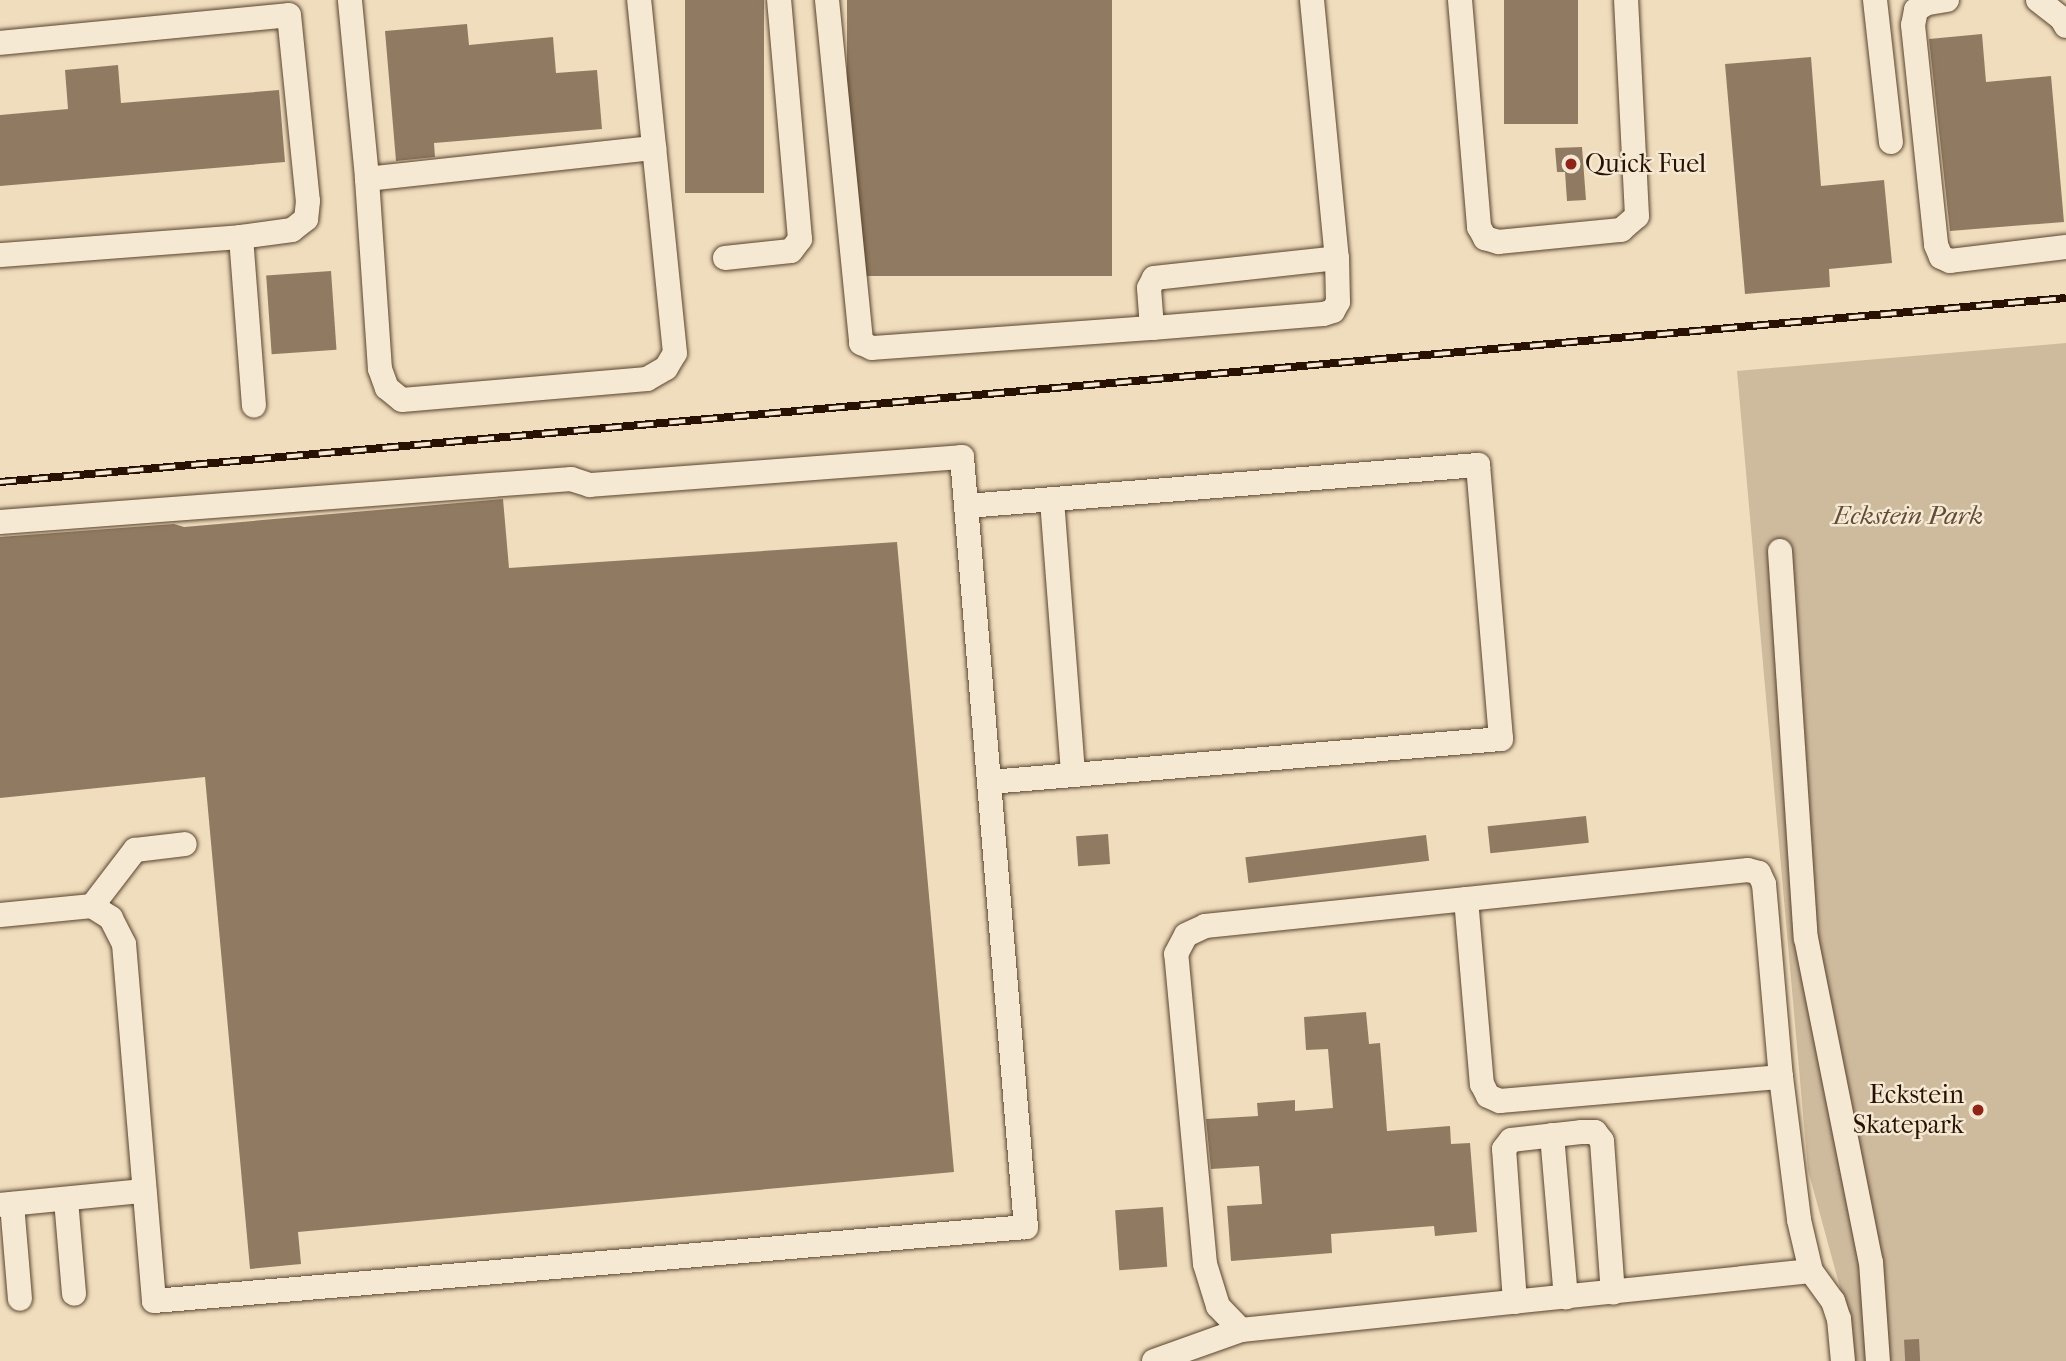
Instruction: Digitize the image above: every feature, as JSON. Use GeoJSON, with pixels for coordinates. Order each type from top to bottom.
{"type":"FeatureCollection","features":[{"type":"Feature","properties":{"kind":"lane"},"geometry":{"type":"LineString","coordinates":[[358,0],[350,0],[367,179],[380,369],[387,388],[402,400],[647,379],[666,368],[675,353],[639,0]]}},
{"type":"Feature","properties":{"kind":"lane"},"geometry":{"type":"LineString","coordinates":[[725,258],[791,251],[800,239],[779,0]]}},
{"type":"Feature","properties":{"kind":"lane"},"geometry":{"type":"LineString","coordinates":[[827,0],[861,343],[872,348],[1334,312],[1338,302],[1337,258],[1312,0]]}},
{"type":"Feature","properties":{"kind":"lane"},"geometry":{"type":"LineString","coordinates":[[1460,0],[1479,227],[1485,238],[1498,242],[1621,230],[1637,216],[1626,0]]}},
{"type":"Feature","properties":{"kind":"lane"},"geometry":{"type":"LineString","coordinates":[[1875,0],[1891,142]]}},
{"type":"Feature","properties":{"kind":"lane"},"geometry":{"type":"LineString","coordinates":[[1947,0],[1927,3],[1916,10],[1913,24],[1936,245],[1941,257],[1950,261],[2066,247]]}},
{"type":"Feature","properties":{"kind":"lane"},"geometry":{"type":"LineString","coordinates":[[2038,0],[2062,19],[2066,26]]}},
{"type":"Feature","properties":{"kind":"lane"},"geometry":{"type":"LineString","coordinates":[[0,43],[288,7],[308,201],[306,219],[292,230],[241,237],[0,255]]}},
{"type":"Feature","properties":{"kind":"lane"},"geometry":{"type":"LineString","coordinates":[[367,179],[654,148]]}},
{"type":"Feature","properties":{"kind":"lane"},"geometry":{"type":"LineString","coordinates":[[241,237],[254,405]]}},
{"type":"Feature","properties":{"kind":"lane"},"geometry":{"type":"LineString","coordinates":[[1152,328],[1149,288],[1154,278],[1337,258]]}},
{"type":"Feature","properties":{"kind":"lane"},"geometry":{"type":"LineString","coordinates":[[0,522],[570,479],[590,485],[962,457],[1026,1227],[154,1301],[124,944],[111,918],[92,906],[0,915]]}},
{"type":"Feature","properties":{"kind":"lane"},"geometry":{"type":"LineString","coordinates":[[967,506],[1478,464],[1501,739],[990,782]]}},
{"type":"Feature","properties":{"kind":"lane"},"geometry":{"type":"LineString","coordinates":[[1052,499],[1073,774]]}},
{"type":"Feature","properties":{"kind":"lane"},"geometry":{"type":"LineString","coordinates":[[1780,551],[1806,938],[1871,1262],[1878,1361]]}},
{"type":"Feature","properties":{"kind":"lane"},"geometry":{"type":"LineString","coordinates":[[92,906],[135,850],[185,844]]}},
{"type":"Feature","properties":{"kind":"lane"},"geometry":{"type":"LineString","coordinates":[[1241,1330],[1218,1306],[1205,1264],[1177,954],[1186,935],[1205,926],[1748,870],[1759,873],[1764,884],[1781,1077],[1799,1220],[1811,1271],[1833,1301],[1839,1319],[1843,1361]]}},
{"type":"Feature","properties":{"kind":"lane"},"geometry":{"type":"LineString","coordinates":[[1466,899],[1482,1084],[1488,1096],[1500,1101],[1781,1077]]}},
{"type":"Feature","properties":{"kind":"lane"},"geometry":{"type":"LineString","coordinates":[[1515,1302],[1504,1149],[1510,1140],[1552,1135],[1595,1132],[1602,1141],[1613,1293]]}},
{"type":"Feature","properties":{"kind":"lane"},"geometry":{"type":"LineString","coordinates":[[1552,1135],[1566,1297]]}},
{"type":"Feature","properties":{"kind":"lane"},"geometry":{"type":"LineString","coordinates":[[20,1299],[6,1205],[144,1191]]}},
{"type":"Feature","properties":{"kind":"lane"},"geometry":{"type":"LineString","coordinates":[[66,1200],[74,1294]]}},
{"type":"Feature","properties":{"kind":"lane"},"geometry":{"type":"LineString","coordinates":[[1154,1361],[1241,1330],[1811,1271]]}},
{"type":"Feature","properties":{"kind":"green space","name":"Eckstein Park"},"geometry":{"type":"Polygon","coordinates":[[[2066,343],[2066,1361],[1853,1361],[1848,1317],[1808,1170],[1737,371],[2066,343]]]}},
{"type":"Feature","properties":{"kind":"building"},"geometry":{"type":"Polygon","coordinates":[[[685,0],[764,0],[764,193],[685,193],[685,0]]]}},
{"type":"Feature","properties":{"kind":"building"},"geometry":{"type":"Polygon","coordinates":[[[847,0],[1112,0],[1112,276],[847,276],[847,0]]]}},
{"type":"Feature","properties":{"kind":"building"},"geometry":{"type":"Polygon","coordinates":[[[1504,0],[1578,0],[1578,124],[1504,124],[1504,0]]]}},
{"type":"Feature","properties":{"kind":"building"},"geometry":{"type":"Polygon","coordinates":[[[467,24],[469,45],[553,37],[556,73],[597,70],[602,129],[434,143],[435,157],[396,161],[385,31],[467,24]]]}},
{"type":"Feature","properties":{"kind":"building"},"geometry":{"type":"Polygon","coordinates":[[[1982,34],[1986,82],[2051,76],[2064,222],[1950,231],[1929,39],[1982,34]]]}},
{"type":"Feature","properties":{"kind":"building"},"geometry":{"type":"Polygon","coordinates":[[[1811,57],[1821,186],[1884,180],[1892,263],[1829,269],[1830,287],[1745,294],[1725,64],[1811,57]]]}},
{"type":"Feature","properties":{"kind":"building"},"geometry":{"type":"Polygon","coordinates":[[[118,65],[121,103],[279,90],[285,162],[0,186],[0,115],[68,109],[65,70],[118,65]]]}},
{"type":"Feature","properties":{"kind":"building"},"geometry":{"type":"Polygon","coordinates":[[[1582,147],[1586,200],[1567,201],[1565,172],[1557,172],[1555,148],[1582,147]]]}},
{"type":"Feature","properties":{"kind":"building"},"geometry":{"type":"Polygon","coordinates":[[[331,271],[337,350],[272,354],[266,276],[331,271]]]}},
{"type":"Feature","properties":{"kind":"building"},"geometry":{"type":"Polygon","coordinates":[[[503,499],[509,568],[897,542],[954,1172],[298,1232],[301,1264],[250,1269],[205,777],[0,798],[0,537],[174,524],[184,527],[503,499]]]}},
{"type":"Feature","properties":{"kind":"building"},"geometry":{"type":"Polygon","coordinates":[[[1586,816],[1589,843],[1490,853],[1488,826],[1586,816]]]}},
{"type":"Feature","properties":{"kind":"building"},"geometry":{"type":"Polygon","coordinates":[[[1108,834],[1110,864],[1078,866],[1076,836],[1108,834]]]}},
{"type":"Feature","properties":{"kind":"building"},"geometry":{"type":"Polygon","coordinates":[[[1426,835],[1429,861],[1249,883],[1245,857],[1426,835]]]}},
{"type":"Feature","properties":{"kind":"building"},"geometry":{"type":"Polygon","coordinates":[[[1366,1012],[1369,1044],[1380,1043],[1387,1131],[1450,1126],[1451,1144],[1470,1143],[1477,1232],[1435,1236],[1434,1226],[1331,1234],[1332,1253],[1231,1261],[1227,1206],[1262,1204],[1259,1166],[1211,1169],[1206,1119],[1258,1116],[1257,1103],[1295,1100],[1295,1111],[1333,1108],[1328,1049],[1306,1050],[1304,1017],[1366,1012]]]}},
{"type":"Feature","properties":{"kind":"building"},"geometry":{"type":"Polygon","coordinates":[[[1163,1207],[1167,1267],[1119,1270],[1115,1210],[1163,1207]]]}},
{"type":"Feature","properties":{"kind":"building"},"geometry":{"type":"Polygon","coordinates":[[[1919,1339],[1920,1361],[1905,1361],[1904,1340],[1919,1339]]]}},
{"type":"Feature","properties":{"kind":"railway"},"geometry":{"type":"LineString","coordinates":[[0,482],[2066,298]]}},
{"type":"Feature","properties":{"kind":"place","name":"Quick Fuel"},"geometry":{"type":"Point","coordinates":[1571,164]}},
{"type":"Feature","properties":{"kind":"place","name":"Eckstein Skatepark"},"geometry":{"type":"Point","coordinates":[1978,1110]}}]}
